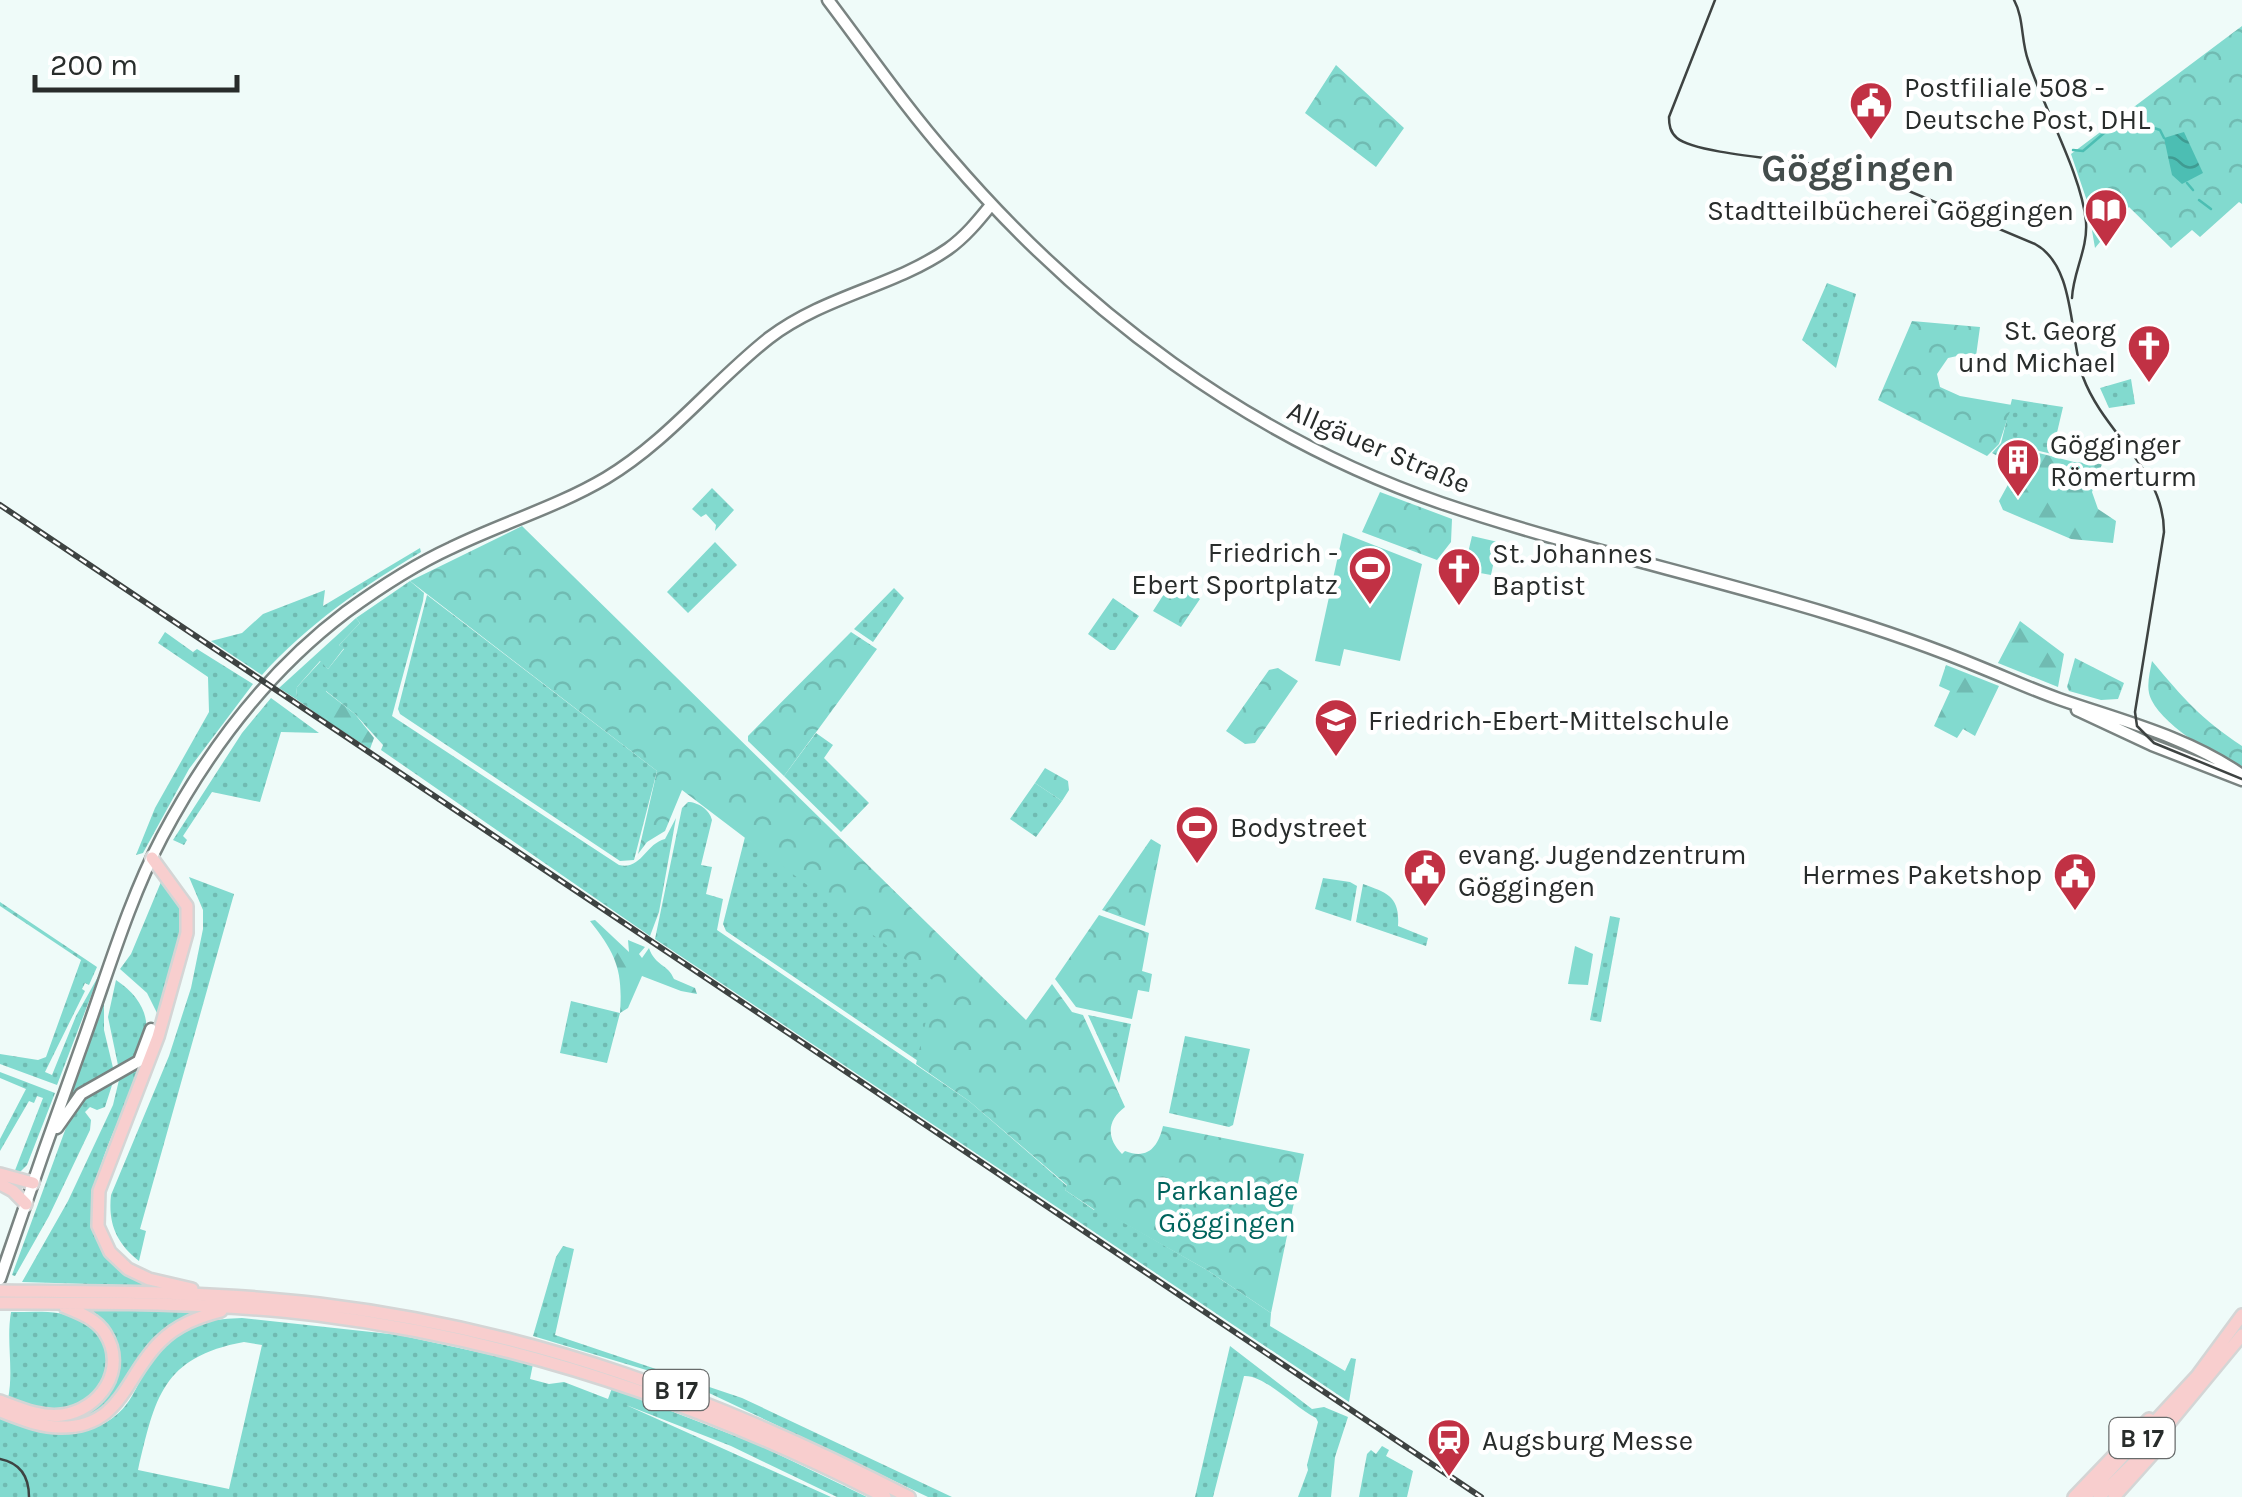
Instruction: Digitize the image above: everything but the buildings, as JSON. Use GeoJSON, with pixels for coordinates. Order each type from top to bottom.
{"type":"FeatureCollection","features":[{"type":"Feature","properties":{"kind":"highway"},"geometry":{"type":"LineString","coordinates":[[152,858],[186,906],[189,919],[158,1037],[99,1190],[98,1226],[110,1252],[128,1269],[149,1279],[220,1295]]}},
{"type":"Feature","properties":{"kind":"highway"},"geometry":{"type":"LineString","coordinates":[[146,873],[170,880]]}},
{"type":"Feature","properties":{"kind":"highway"},"geometry":{"type":"LineString","coordinates":[[145,1072],[152,1045],[151,1028]]}},
{"type":"Feature","properties":{"kind":"highway"},"geometry":{"type":"LineString","coordinates":[[0,1174],[32,1183]]}},
{"type":"Feature","properties":{"kind":"highway"},"geometry":{"type":"LineString","coordinates":[[0,1184],[13,1190],[26,1204]]}},
{"type":"Feature","properties":{"kind":"highway","name":"B 17"},"geometry":{"type":"LineString","coordinates":[[0,1291],[57,1304],[315,1314],[464,1340],[574,1368],[681,1404],[884,1497]]}},
{"type":"Feature","properties":{"kind":"highway","name":"B 17"},"geometry":{"type":"LineString","coordinates":[[0,1303],[21,1297],[220,1295],[318,1304],[468,1328],[577,1357],[685,1393],[766,1427],[910,1497]]}},
{"type":"Feature","properties":{"kind":"highway"},"geometry":{"type":"LineString","coordinates":[[0,1401],[38,1414],[62,1415],[82,1410],[106,1388],[114,1360],[105,1333],[93,1320],[57,1304]]}},
{"type":"Feature","properties":{"kind":"highway"},"geometry":{"type":"LineString","coordinates":[[0,1412],[48,1426],[87,1422],[106,1414],[120,1400],[151,1350],[174,1329],[202,1316],[235,1308]]}},
{"type":"Feature","properties":{"kind":"highway","name":"B 17"},"geometry":{"type":"LineString","coordinates":[[2100,1497],[2146,1450],[2201,1380],[2242,1315]]}},
{"type":"Feature","properties":{"kind":"highway","name":"B 17"},"geometry":{"type":"LineString","coordinates":[[2085,1497],[2242,1335]]}},
{"type":"Feature","properties":{"kind":"highway"},"geometry":{"type":"LineString","coordinates":[[2074,1497],[2164,1404],[2201,1380]]}},
{"type":"Feature","properties":{"kind":"highway"},"geometry":{"type":"LineString","coordinates":[[2114,1497],[2182,1419],[2201,1380]]}},
{"type":"Feature","properties":{"kind":"main road","name":"Allgäuer Straße"},"geometry":{"type":"LineString","coordinates":[[828,0],[930,134],[991,205],[1064,277],[1166,359],[1245,411],[1362,471],[1460,509],[1862,623],[2126,726],[2202,750],[2242,778]]}},
{"type":"Feature","properties":{"kind":"main road"},"geometry":{"type":"LineString","coordinates":[[0,1279],[152,858],[191,788],[239,718],[296,656],[344,614],[414,567],[566,498],[632,462],[684,420],[741,362],[773,336],[839,297],[938,255],[962,237],[991,205]]}},
{"type":"Feature","properties":{"kind":"main road"},"geometry":{"type":"LineString","coordinates":[[46,1146],[81,1094],[139,1061],[151,1028]]}},
{"type":"Feature","properties":{"kind":"green space"},"geometry":{"type":"Polygon","coordinates":[[[2242,26],[2242,204],[2239,202],[2200,237],[2192,230],[2171,248],[2129,207],[2095,248],[2087,201],[2071,154],[2242,26]]]}},
{"type":"Feature","properties":{"kind":"green space"},"geometry":{"type":"Polygon","coordinates":[[[1336,65],[1404,128],[1376,167],[1305,113],[1336,65]]]}},
{"type":"Feature","properties":{"kind":"green space"},"geometry":{"type":"Polygon","coordinates":[[[1827,283],[1856,294],[1836,368],[1802,340],[1827,283]]]}},
{"type":"Feature","properties":{"kind":"green space"},"geometry":{"type":"Polygon","coordinates":[[[1912,321],[1980,327],[1976,356],[1971,353],[1948,358],[1937,374],[1940,387],[1960,396],[2012,405],[1999,444],[1987,456],[1878,400],[1912,321]]]}},
{"type":"Feature","properties":{"kind":"green space"},"geometry":{"type":"Polygon","coordinates":[[[2131,379],[2135,404],[2109,408],[2100,388],[2131,379]]]}},
{"type":"Feature","properties":{"kind":"green space"},"geometry":{"type":"Polygon","coordinates":[[[2012,399],[2063,407],[2052,454],[2027,448],[2016,466],[1992,453],[2001,443],[2012,399]]]}},
{"type":"Feature","properties":{"kind":"green space"},"geometry":{"type":"Polygon","coordinates":[[[2027,450],[2074,462],[2102,464],[2092,492],[2098,509],[2116,521],[2113,543],[2071,539],[2003,510],[1999,501],[2027,450]]]}},
{"type":"Feature","properties":{"kind":"green space"},"geometry":{"type":"Polygon","coordinates":[[[712,488],[734,510],[715,531],[716,525],[706,514],[701,517],[692,509],[712,488]]]}},
{"type":"Feature","properties":{"kind":"green space"},"geometry":{"type":"Polygon","coordinates":[[[1380,492],[1452,519],[1451,542],[1437,560],[1362,532],[1380,492]]]}},
{"type":"Feature","properties":{"kind":"green space","name":"Parkanlage Göggingen"},"geometry":{"type":"Polygon","coordinates":[[[522,526],[1026,1020],[1052,984],[1072,1012],[1083,1015],[1125,1107],[1111,1129],[1113,1142],[1122,1154],[1151,1150],[1163,1126],[1304,1154],[1271,1313],[1207,1270],[1065,1190],[1067,1185],[969,1101],[916,1064],[935,982],[682,790],[665,831],[647,842],[638,854],[657,771],[410,581],[522,526]]]}},
{"type":"Feature","properties":{"kind":"green space","name":"Friedrich - Ebert Sportplatz"},"geometry":{"type":"Polygon","coordinates":[[[1343,533],[1422,564],[1400,661],[1344,649],[1340,666],[1315,661],[1343,533]]]}},
{"type":"Feature","properties":{"kind":"green space"},"geometry":{"type":"Polygon","coordinates":[[[1472,536],[1498,542],[1491,575],[1464,570],[1472,536]]]}},
{"type":"Feature","properties":{"kind":"green space"},"geometry":{"type":"Polygon","coordinates":[[[715,542],[737,565],[688,613],[667,592],[715,542]]]}},
{"type":"Feature","properties":{"kind":"green space"},"geometry":{"type":"Polygon","coordinates":[[[420,548],[421,552],[317,623],[262,675],[211,641],[242,633],[263,614],[325,590],[323,606],[420,548]]]}},
{"type":"Feature","properties":{"kind":"green space"},"geometry":{"type":"Polygon","coordinates":[[[1173,580],[1200,599],[1181,627],[1153,611],[1173,580]]]}},
{"type":"Feature","properties":{"kind":"green space"},"geometry":{"type":"Polygon","coordinates":[[[410,581],[424,593],[423,601],[392,716],[619,865],[633,864],[665,839],[676,818],[659,912],[650,936],[381,750],[383,745],[355,714],[326,691],[324,715],[330,723],[296,699],[297,687],[321,661],[328,669],[344,649],[339,645],[360,623],[356,618],[410,581]]]}},
{"type":"Feature","properties":{"kind":"green space"},"geometry":{"type":"Polygon","coordinates":[[[894,588],[904,598],[873,642],[854,629],[894,588]]]}},
{"type":"Feature","properties":{"kind":"green space"},"geometry":{"type":"Polygon","coordinates":[[[427,595],[657,771],[634,860],[620,861],[400,714],[398,709],[427,595]]]}},
{"type":"Feature","properties":{"kind":"green space"},"geometry":{"type":"Polygon","coordinates":[[[1113,598],[1139,616],[1115,650],[1110,650],[1088,634],[1113,598]]]}},
{"type":"Feature","properties":{"kind":"green space"},"geometry":{"type":"Polygon","coordinates":[[[356,618],[360,623],[339,645],[344,648],[328,669],[320,661],[297,687],[296,699],[279,688],[356,618]]]}},
{"type":"Feature","properties":{"kind":"green space"},"geometry":{"type":"Polygon","coordinates":[[[2020,621],[2064,654],[2058,687],[1998,663],[2020,621]]]}},
{"type":"Feature","properties":{"kind":"green space"},"geometry":{"type":"Polygon","coordinates":[[[165,632],[253,684],[189,769],[143,853],[136,855],[155,808],[209,712],[208,677],[158,643],[165,632]]]}},
{"type":"Feature","properties":{"kind":"green space"},"geometry":{"type":"Polygon","coordinates":[[[851,632],[877,649],[784,776],[748,741],[748,736],[851,632]]]}},
{"type":"Feature","properties":{"kind":"green space"},"geometry":{"type":"Polygon","coordinates":[[[2075,658],[2124,683],[2118,699],[2101,700],[2069,691],[2075,658]]]}},
{"type":"Feature","properties":{"kind":"green space"},"geometry":{"type":"Polygon","coordinates":[[[2152,661],[2193,707],[2242,746],[2242,766],[2203,747],[2162,715],[2149,693],[2152,661]]]}},
{"type":"Feature","properties":{"kind":"green space"},"geometry":{"type":"Polygon","coordinates":[[[1946,665],[1999,686],[1975,736],[1963,729],[1957,738],[1934,726],[1950,691],[1939,686],[1946,665]]]}},
{"type":"Feature","properties":{"kind":"green space"},"geometry":{"type":"Polygon","coordinates":[[[1278,668],[1298,681],[1255,743],[1245,744],[1226,731],[1269,670],[1278,668]]]}},
{"type":"Feature","properties":{"kind":"green space"},"geometry":{"type":"Polygon","coordinates":[[[324,690],[355,714],[374,738],[370,749],[330,723],[316,706],[325,695],[324,690]]]}},
{"type":"Feature","properties":{"kind":"green space"},"geometry":{"type":"Polygon","coordinates":[[[271,698],[319,733],[281,732],[260,802],[212,792],[183,836],[187,840],[184,845],[173,840],[242,733],[271,698]]]}},
{"type":"Feature","properties":{"kind":"green space"},"geometry":{"type":"Polygon","coordinates":[[[816,733],[833,745],[824,758],[869,803],[841,832],[784,776],[816,733]]]}},
{"type":"Feature","properties":{"kind":"green space"},"geometry":{"type":"Polygon","coordinates":[[[1045,768],[1068,781],[1069,790],[1062,801],[1035,783],[1045,768]]]}},
{"type":"Feature","properties":{"kind":"green space"},"geometry":{"type":"Polygon","coordinates":[[[1035,783],[1062,801],[1036,837],[1010,819],[1035,783]]]}},
{"type":"Feature","properties":{"kind":"green space"},"geometry":{"type":"Polygon","coordinates":[[[688,802],[703,807],[712,820],[701,865],[712,867],[706,894],[723,899],[717,930],[969,1101],[1067,1186],[1065,1190],[1094,1210],[1097,1207],[1207,1270],[1271,1313],[1270,1326],[1345,1371],[1351,1358],[1356,1359],[1349,1402],[655,939],[682,808],[688,802]]]}},
{"type":"Feature","properties":{"kind":"green space"},"geometry":{"type":"Polygon","coordinates":[[[745,837],[973,1009],[958,1088],[726,931],[723,924],[745,837]]]}},
{"type":"Feature","properties":{"kind":"green space"},"geometry":{"type":"Polygon","coordinates":[[[1151,839],[1161,845],[1145,926],[1102,910],[1151,839]]]}},
{"type":"Feature","properties":{"kind":"green space"},"geometry":{"type":"Polygon","coordinates":[[[189,877],[234,894],[140,1229],[146,1231],[139,1261],[115,1232],[111,1195],[169,1056],[191,988],[203,910],[189,877]]]}},
{"type":"Feature","properties":{"kind":"green space"},"geometry":{"type":"Polygon","coordinates":[[[1323,878],[1357,886],[1351,921],[1315,909],[1323,878]]]}},
{"type":"Feature","properties":{"kind":"green space"},"geometry":{"type":"Polygon","coordinates":[[[161,882],[181,906],[184,922],[157,1013],[147,993],[120,969],[131,954],[161,882]]]}},
{"type":"Feature","properties":{"kind":"green space"},"geometry":{"type":"Polygon","coordinates":[[[1363,884],[1391,898],[1397,908],[1398,926],[1428,938],[1426,946],[1356,922],[1363,884]]]}},
{"type":"Feature","properties":{"kind":"green space"},"geometry":{"type":"Polygon","coordinates":[[[0,902],[97,967],[89,985],[85,983],[82,989],[85,991],[45,1072],[52,1075],[76,1016],[99,975],[57,1085],[0,1064],[0,1054],[38,1060],[46,1057],[81,960],[0,906],[0,902]]]}},
{"type":"Feature","properties":{"kind":"green space"},"geometry":{"type":"Polygon","coordinates":[[[1099,915],[1149,933],[1142,971],[1152,974],[1149,992],[1138,990],[1132,1019],[1076,1007],[1055,979],[1099,915]]]}},
{"type":"Feature","properties":{"kind":"green space"},"geometry":{"type":"Polygon","coordinates":[[[1610,916],[1620,918],[1601,1022],[1590,1020],[1610,916]]]}},
{"type":"Feature","properties":{"kind":"green space"},"geometry":{"type":"Polygon","coordinates":[[[595,920],[629,952],[628,940],[645,947],[639,954],[642,958],[649,948],[674,979],[695,988],[697,994],[642,976],[628,1008],[620,1013],[616,963],[590,921],[595,920]]]}},
{"type":"Feature","properties":{"kind":"green space"},"geometry":{"type":"Polygon","coordinates":[[[1575,946],[1593,954],[1588,985],[1568,984],[1575,946]]]}},
{"type":"Feature","properties":{"kind":"green space"},"geometry":{"type":"Polygon","coordinates":[[[116,980],[138,1001],[146,1025],[140,1048],[119,1070],[108,1017],[116,980]]]}},
{"type":"Feature","properties":{"kind":"green space"},"geometry":{"type":"Polygon","coordinates":[[[104,997],[104,1030],[114,1072],[89,1083],[68,1103],[104,997]]]}},
{"type":"Feature","properties":{"kind":"green space"},"geometry":{"type":"Polygon","coordinates":[[[571,1001],[620,1013],[607,1063],[560,1053],[571,1001]]]}},
{"type":"Feature","properties":{"kind":"green space"},"geometry":{"type":"Polygon","coordinates":[[[1088,1015],[1131,1024],[1119,1083],[1088,1015]]]}},
{"type":"Feature","properties":{"kind":"green space"},"geometry":{"type":"Polygon","coordinates":[[[1185,1036],[1250,1049],[1233,1125],[1169,1113],[1185,1036]]]}},
{"type":"Feature","properties":{"kind":"green space"},"geometry":{"type":"Polygon","coordinates":[[[141,1070],[98,1175],[92,1217],[100,1239],[154,1286],[22,1282],[68,1201],[113,1105],[119,1080],[141,1070]]]}},
{"type":"Feature","properties":{"kind":"green space"},"geometry":{"type":"Polygon","coordinates":[[[0,1072],[55,1093],[27,1165],[19,1173],[14,1173],[43,1098],[37,1096],[34,1103],[29,1101],[0,1151],[0,1139],[26,1089],[0,1078],[0,1072]]]}},
{"type":"Feature","properties":{"kind":"green space"},"geometry":{"type":"Polygon","coordinates":[[[113,1082],[105,1107],[90,1107],[85,1112],[91,1120],[90,1130],[49,1216],[15,1276],[12,1275],[71,1114],[83,1098],[113,1082]]]}},
{"type":"Feature","properties":{"kind":"green space"},"geometry":{"type":"Polygon","coordinates":[[[563,1246],[574,1249],[555,1335],[742,1398],[952,1497],[928,1497],[673,1378],[533,1336],[556,1257],[563,1246]]]}},
{"type":"Feature","properties":{"kind":"green space"},"geometry":{"type":"Polygon","coordinates":[[[80,1310],[194,1312],[154,1338],[126,1386],[102,1410],[73,1421],[51,1420],[81,1417],[92,1411],[101,1403],[111,1380],[115,1350],[80,1310]]]}},
{"type":"Feature","properties":{"kind":"green space"},"geometry":{"type":"Polygon","coordinates":[[[11,1312],[64,1314],[94,1329],[107,1354],[107,1368],[96,1393],[85,1402],[54,1410],[8,1399],[11,1312]]]}},
{"type":"Feature","properties":{"kind":"green space"},"geometry":{"type":"Polygon","coordinates":[[[242,1318],[399,1335],[533,1364],[530,1379],[549,1384],[564,1382],[608,1399],[612,1388],[761,1446],[867,1497],[837,1497],[731,1446],[626,1405],[831,1497],[0,1497],[0,1418],[53,1431],[89,1429],[105,1423],[120,1412],[153,1357],[170,1338],[195,1324],[242,1318]],[[244,1342],[217,1349],[179,1370],[157,1402],[138,1470],[229,1489],[262,1345],[244,1342]]]}},
{"type":"Feature","properties":{"kind":"green space"},"geometry":{"type":"Polygon","coordinates":[[[1230,1346],[1312,1409],[1324,1407],[1348,1417],[1335,1457],[1331,1497],[1298,1497],[1308,1470],[1316,1418],[1270,1386],[1244,1376],[1213,1497],[1195,1497],[1230,1346]]]}},
{"type":"Feature","properties":{"kind":"green space"},"geometry":{"type":"Polygon","coordinates":[[[1382,1446],[1389,1450],[1386,1456],[1413,1471],[1407,1497],[1359,1497],[1367,1454],[1371,1450],[1376,1454],[1382,1446]]]}},
{"type":"Feature","properties":{"kind":"water"},"geometry":{"type":"Polygon","coordinates":[[[2184,132],[2203,173],[2182,184],[2172,175],[2164,138],[2184,132]]]}},
{"type":"Feature","properties":{"kind":"waterway"},"geometry":{"type":"LineString","coordinates":[[2073,150],[2083,151],[2110,128],[2136,123]]}},
{"type":"Feature","properties":{"kind":"waterway"},"geometry":{"type":"LineString","coordinates":[[2145,125],[2160,130],[2164,138]]}},
{"type":"Feature","properties":{"kind":"waterway"},"geometry":{"type":"LineString","coordinates":[[2187,183],[2193,190]]}},
{"type":"Feature","properties":{"kind":"waterway"},"geometry":{"type":"LineString","coordinates":[[2199,200],[2211,209]]}},
{"type":"Feature","properties":{"kind":"tram line"},"geometry":{"type":"LineString","coordinates":[[1715,0],[1669,117],[1677,138],[1710,150],[1866,173],[2035,244],[2058,268],[2065,285],[2083,377],[2144,470],[2161,510],[2164,532],[2135,712],[2137,726],[2154,743],[2242,779]]}},
{"type":"Feature","properties":{"kind":"tram line"},"geometry":{"type":"LineString","coordinates":[[2014,0],[2028,60],[2083,203],[2086,232],[2072,298]]}},
{"type":"Feature","properties":{"kind":"tram line"},"geometry":{"type":"LineString","coordinates":[[0,1459],[22,1472],[29,1497]]}},
{"type":"Feature","properties":{"kind":"railway"},"geometry":{"type":"LineString","coordinates":[[0,505],[1481,1497]]}},
{"type":"Feature","properties":{"kind":"place","name":"Postfiliale 508 - Deutsche Post, DHL"},"geometry":{"type":"Point","coordinates":[1871,141]}},
{"type":"Feature","properties":{"kind":"place","name":"Stadtteilbücherei Göggingen"},"geometry":{"type":"Point","coordinates":[2106,248]}},
{"type":"Feature","properties":{"kind":"place","name":"St. Georg und Michael"},"geometry":{"type":"Point","coordinates":[2149,384]}},
{"type":"Feature","properties":{"kind":"place","name":"Gögginger Römerturm"},"geometry":{"type":"Point","coordinates":[2018,498]}},
{"type":"Feature","properties":{"kind":"place","name":"Friedrich - Ebert Sportplatz"},"geometry":{"type":"Point","coordinates":[1370,606]}},
{"type":"Feature","properties":{"kind":"place","name":"St. Johannes Baptist"},"geometry":{"type":"Point","coordinates":[1459,607]}},
{"type":"Feature","properties":{"kind":"place","name":"Friedrich-Ebert-Mittelschule"},"geometry":{"type":"Point","coordinates":[1336,758]}},
{"type":"Feature","properties":{"kind":"place","name":"Bodystreet"},"geometry":{"type":"Point","coordinates":[1197,865]}},
{"type":"Feature","properties":{"kind":"place","name":"evang. Jugendzentrum Göggingen"},"geometry":{"type":"Point","coordinates":[1425,908]}},
{"type":"Feature","properties":{"kind":"place","name":"Hermes Paketshop"},"geometry":{"type":"Point","coordinates":[2075,912]}},
{"type":"Feature","properties":{"kind":"place","name":"Augsburg Messe"},"geometry":{"type":"Point","coordinates":[1449,1478]}},
{"type":"Feature","properties":{"kind":"district","name":"Göggingen"},"geometry":{"type":"Point","coordinates":[1858,168]}}]}
